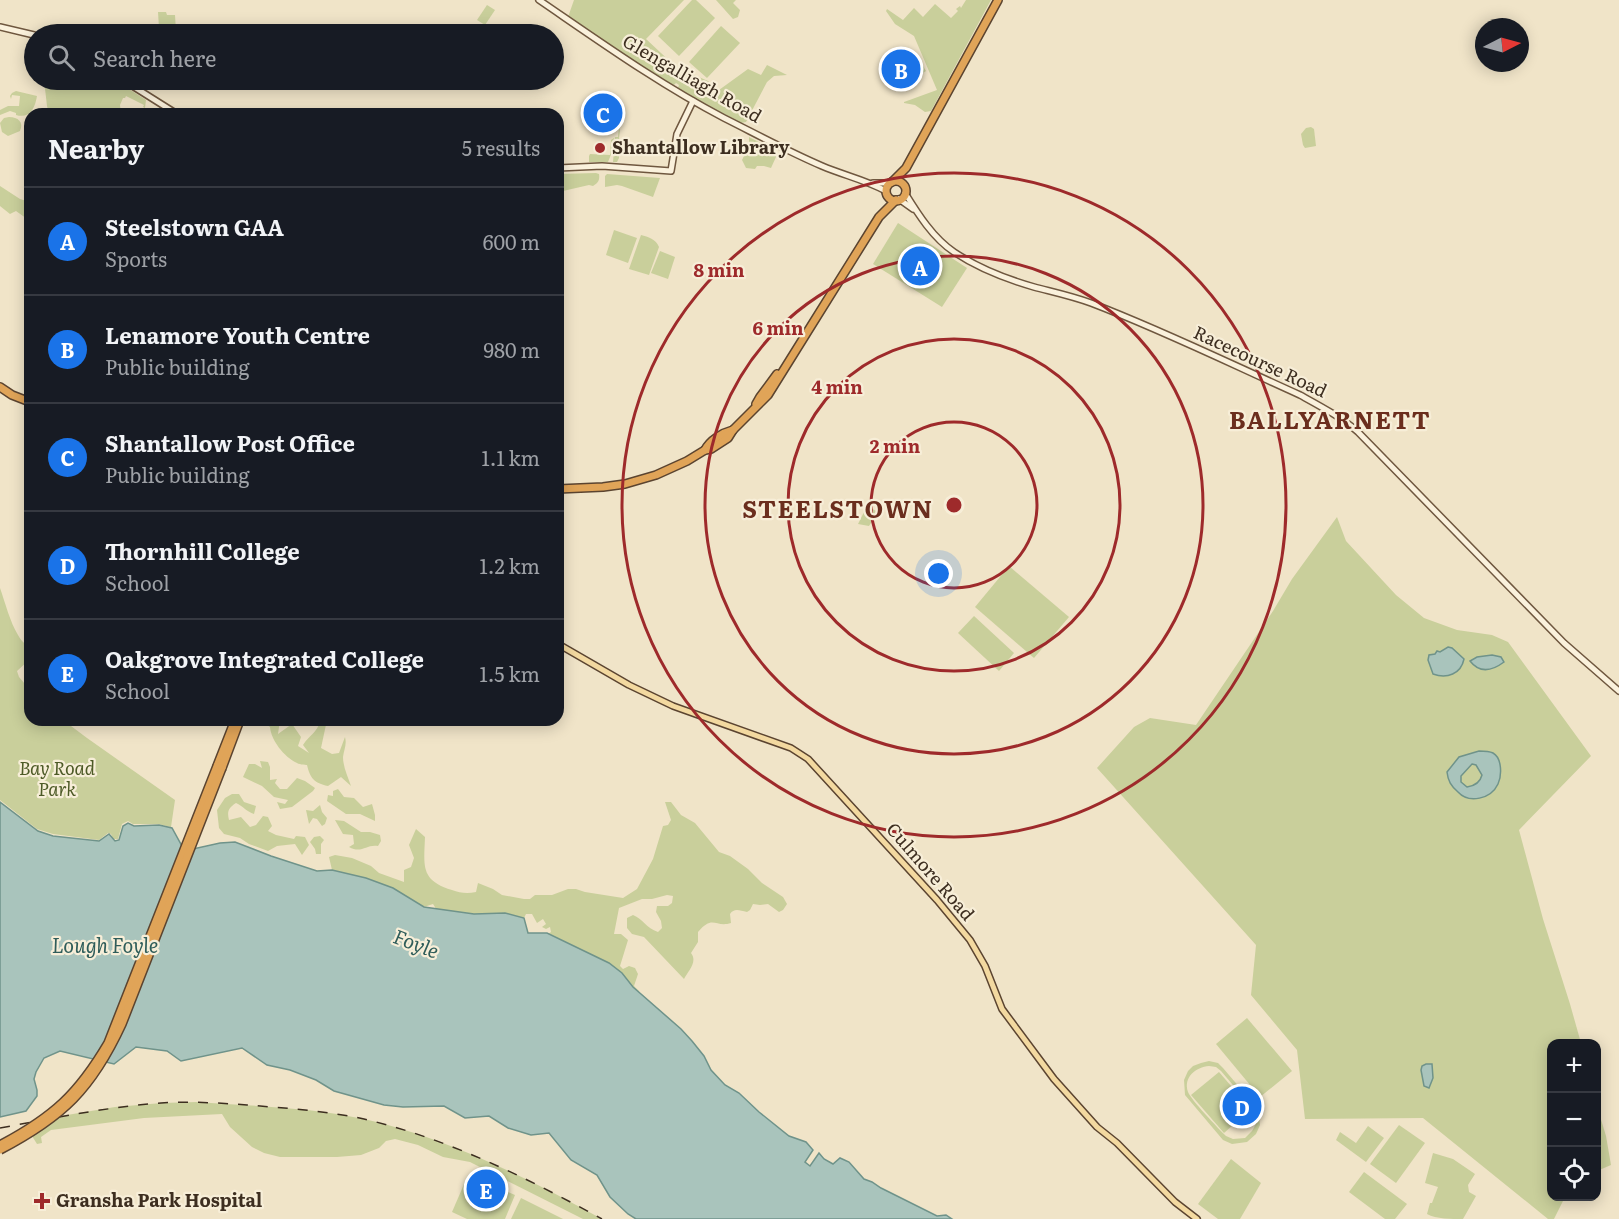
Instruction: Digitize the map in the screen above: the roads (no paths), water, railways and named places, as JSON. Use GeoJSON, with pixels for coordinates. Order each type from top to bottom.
{"type":"FeatureCollection","features":[{"type":"Feature","properties":{"kind":"highway"},"geometry":{"type":"LineString","coordinates":[[564,489],[625,484],[671,469],[705,450],[708,445],[733,430],[768,395],[879,217],[891,182],[906,168],[998,0]]}},
{"type":"Feature","properties":{"kind":"highway"},"geometry":{"type":"LineString","coordinates":[[879,217],[898,200],[905,190],[906,168]]}},
{"type":"Feature","properties":{"kind":"highway"},"geometry":{"type":"LineString","coordinates":[[891,182],[898,181],[905,190]]}},
{"type":"Feature","properties":{"kind":"highway"},"geometry":{"type":"LineString","coordinates":[[886,192],[890,199],[898,200]]}},
{"type":"Feature","properties":{"kind":"highway"},"geometry":{"type":"LineString","coordinates":[[0,387],[24,400]]}},
{"type":"Feature","properties":{"kind":"highway"},"geometry":{"type":"LineString","coordinates":[[0,1150],[32,1133],[61,1112],[90,1081],[110,1050],[122,1024],[233,726]]}},
{"type":"Feature","properties":{"kind":"highway"},"geometry":{"type":"LineString","coordinates":[[0,1145],[34,1125],[65,1101],[87,1076],[108,1043],[237,726]]}},
{"type":"Feature","properties":{"kind":"main road","name":"Culmore Road"},"geometry":{"type":"LineString","coordinates":[[564,648],[630,686],[674,706],[791,748],[808,759],[937,900],[970,940],[985,966],[1002,1009],[1054,1079],[1097,1126],[1118,1143],[1175,1202],[1197,1219]]}},
{"type":"Feature","properties":{"kind":"street","name":"Glengalliagh Road"},"geometry":{"type":"LineString","coordinates":[[539,0],[695,102],[820,166],[872,183],[891,182]]}},
{"type":"Feature","properties":{"kind":"street"},"geometry":{"type":"LineString","coordinates":[[0,27],[24,32]]}},
{"type":"Feature","properties":{"kind":"street"},"geometry":{"type":"LineString","coordinates":[[139,90],[167,108]]}},
{"type":"Feature","properties":{"kind":"street"},"geometry":{"type":"LineString","coordinates":[[564,168],[602,166],[670,171],[677,134],[695,102]]}},
{"type":"Feature","properties":{"kind":"street","name":"Glengalliagh Road"},"geometry":{"type":"LineString","coordinates":[[872,183],[886,192]]}},
{"type":"Feature","properties":{"kind":"street","name":"Racecourse Road"},"geometry":{"type":"LineString","coordinates":[[905,190],[917,213],[941,241],[951,251],[965,259],[1022,284],[1089,302],[1125,317],[1300,395],[1345,422],[1358,432],[1564,643],[1619,691]]}},
{"type":"Feature","properties":{"kind":"street","name":"Racecourse Road"},"geometry":{"type":"LineString","coordinates":[[898,200],[917,213]]}},
{"type":"Feature","properties":{"kind":"water"},"geometry":{"type":"Polygon","coordinates":[[[1448,647],[1464,659],[1460,668],[1453,674],[1443,676],[1433,674],[1428,660],[1429,655],[1448,647]]]}},
{"type":"Feature","properties":{"kind":"water"},"geometry":{"type":"Polygon","coordinates":[[[1492,655],[1501,657],[1504,662],[1486,670],[1478,668],[1470,661],[1477,657],[1492,655]]]}},
{"type":"Feature","properties":{"kind":"water"},"geometry":{"type":"Polygon","coordinates":[[[1479,751],[1496,755],[1501,772],[1495,789],[1485,796],[1474,799],[1463,796],[1453,788],[1447,772],[1459,757],[1479,751]],[[1472,764],[1461,776],[1461,782],[1467,787],[1476,784],[1481,778],[1482,775],[1476,765],[1472,764]]]}},
{"type":"Feature","properties":{"kind":"water","name":"Lough Foyle"},"geometry":{"type":"Polygon","coordinates":[[[0,802],[38,831],[53,836],[99,841],[109,834],[115,841],[119,840],[123,826],[128,823],[134,826],[159,825],[172,828],[182,846],[193,849],[235,842],[317,871],[332,870],[366,878],[393,888],[424,907],[474,914],[505,913],[524,918],[528,933],[547,933],[609,963],[622,973],[633,987],[681,1029],[725,1085],[739,1093],[789,1136],[806,1142],[813,1150],[805,1162],[810,1166],[819,1153],[833,1164],[840,1158],[849,1162],[864,1179],[937,1216],[946,1215],[952,1219],[636,1219],[610,1197],[597,1175],[571,1160],[549,1133],[531,1135],[508,1128],[489,1116],[465,1118],[444,1106],[384,1105],[334,1091],[316,1080],[290,1070],[267,1065],[242,1048],[181,1061],[167,1051],[136,1047],[114,1064],[60,1051],[44,1058],[36,1072],[34,1079],[37,1096],[26,1111],[0,1117],[0,802]]]}},
{"type":"Feature","properties":{"kind":"water"},"geometry":{"type":"Polygon","coordinates":[[[1426,1064],[1432,1064],[1433,1078],[1429,1088],[1424,1086],[1421,1070],[1426,1064]]]}},
{"type":"Feature","properties":{"kind":"railway"},"geometry":{"type":"LineString","coordinates":[[0,1128],[101,1110],[172,1102],[236,1104],[335,1114],[396,1127],[457,1149],[487,1161],[602,1219]]}},
{"type":"Feature","properties":{"kind":"place","name":"Lenamore Youth Centre"},"geometry":{"type":"Point","coordinates":[901,69]}},
{"type":"Feature","properties":{"kind":"place","name":"Shantallow Post Office"},"geometry":{"type":"Point","coordinates":[603,113]}},
{"type":"Feature","properties":{"kind":"place","name":"Shantallow Library"},"geometry":{"type":"Point","coordinates":[600,148]}},
{"type":"Feature","properties":{"kind":"place","name":"Steelstown GAA"},"geometry":{"type":"Point","coordinates":[920,266]}},
{"type":"Feature","properties":{"kind":"place","name":"Thornhill College"},"geometry":{"type":"Point","coordinates":[1242,1106]}},
{"type":"Feature","properties":{"kind":"place","name":"Oakgrove Integrated College"},"geometry":{"type":"Point","coordinates":[486,1189]}},
{"type":"Feature","properties":{"kind":"place","name":"Gransha Park Hospital"},"geometry":{"type":"Point","coordinates":[42,1201]}},
{"type":"Feature","properties":{"kind":"district","name":"BALLYARNETT"},"geometry":{"type":"Point","coordinates":[1330,421]}},
{"type":"Feature","properties":{"kind":"district","name":"STEELSTOWN"},"geometry":{"type":"Point","coordinates":[838,510]}},
{"type":"Feature","properties":{"kind":"park label","name":"Bay Road Park"},"geometry":{"type":"Point","coordinates":[57,779]}},
{"type":"Feature","properties":{"kind":"water label","name":"Foyle"},"geometry":{"type":"Point","coordinates":[416,944]}}]}
